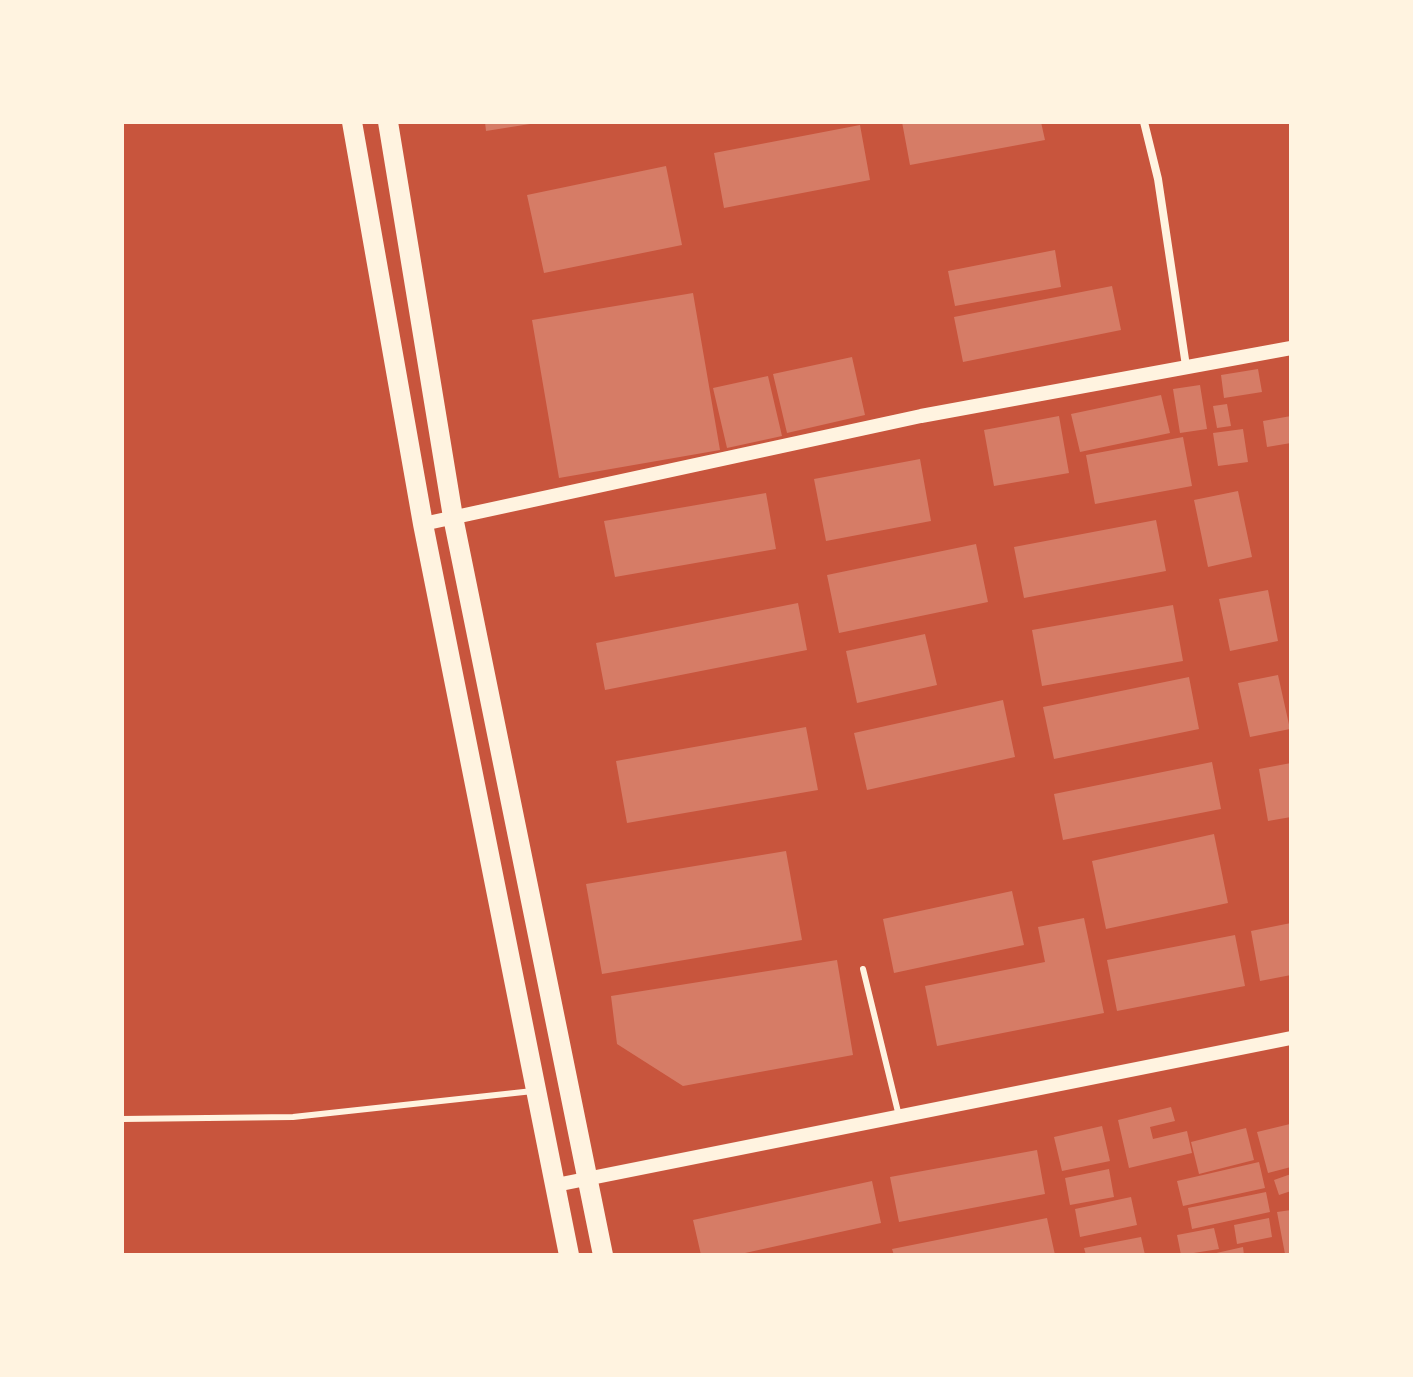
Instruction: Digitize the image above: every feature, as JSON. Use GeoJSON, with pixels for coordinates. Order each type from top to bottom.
{"type":"FeatureCollection","features":[{"type":"Feature","properties":{"kind":"main road"},"geometry":{"type":"LineString","coordinates":[[352,122],[423,524],[569,1255]]}},
{"type":"Feature","properties":{"kind":"main road"},"geometry":{"type":"LineString","coordinates":[[388,122],[453,517],[603,1255]]}},
{"type":"Feature","properties":{"kind":"street"},"geometry":{"type":"LineString","coordinates":[[1144,122],[1158,179],[1186,366]]}},
{"type":"Feature","properties":{"kind":"street"},"geometry":{"type":"LineString","coordinates":[[423,524],[921,416],[1291,348]]}},
{"type":"Feature","properties":{"kind":"street"},"geometry":{"type":"LineString","coordinates":[[556,1185],[1291,1040]]}},
{"type":"Feature","properties":{"kind":"lane"},"geometry":{"type":"LineString","coordinates":[[863,969],[899,1116]]}},
{"type":"Feature","properties":{"kind":"lane"},"geometry":{"type":"LineString","coordinates":[[122,1119],[293,1117],[537,1091]]}},
{"type":"Feature","properties":{"kind":"building"},"geometry":{"type":"Polygon","coordinates":[[[485,122],[529,122],[530,124],[486,131],[485,122]]]}},
{"type":"Feature","properties":{"kind":"building"},"geometry":{"type":"Polygon","coordinates":[[[902,122],[1041,122],[1045,140],[910,165],[902,122]]]}},
{"type":"Feature","properties":{"kind":"building"},"geometry":{"type":"Polygon","coordinates":[[[860,125],[870,180],[724,208],[714,153],[860,125]]]}},
{"type":"Feature","properties":{"kind":"building"},"geometry":{"type":"Polygon","coordinates":[[[666,166],[682,245],[544,273],[527,195],[666,166]]]}},
{"type":"Feature","properties":{"kind":"building"},"geometry":{"type":"Polygon","coordinates":[[[1055,250],[1061,287],[955,306],[948,271],[1055,250]]]}},
{"type":"Feature","properties":{"kind":"building"},"geometry":{"type":"Polygon","coordinates":[[[1112,286],[1121,330],[963,362],[954,317],[1112,286]]]}},
{"type":"Feature","properties":{"kind":"building"},"geometry":{"type":"Polygon","coordinates":[[[693,293],[720,450],[559,478],[532,320],[693,293]]]}},
{"type":"Feature","properties":{"kind":"building"},"geometry":{"type":"Polygon","coordinates":[[[852,357],[865,415],[787,433],[773,374],[852,357]]]}},
{"type":"Feature","properties":{"kind":"building"},"geometry":{"type":"Polygon","coordinates":[[[1258,369],[1262,392],[1224,398],[1221,375],[1258,369]]]}},
{"type":"Feature","properties":{"kind":"building"},"geometry":{"type":"Polygon","coordinates":[[[768,376],[782,436],[727,448],[713,388],[768,376]]]}},
{"type":"Feature","properties":{"kind":"building"},"geometry":{"type":"Polygon","coordinates":[[[1200,385],[1207,429],[1180,433],[1173,389],[1200,385]]]}},
{"type":"Feature","properties":{"kind":"building"},"geometry":{"type":"Polygon","coordinates":[[[1161,395],[1170,433],[1080,452],[1071,414],[1161,395]]]}},
{"type":"Feature","properties":{"kind":"building"},"geometry":{"type":"Polygon","coordinates":[[[1227,404],[1231,426],[1217,428],[1213,406],[1227,404]]]}},
{"type":"Feature","properties":{"kind":"building"},"geometry":{"type":"Polygon","coordinates":[[[1059,416],[1069,473],[994,486],[984,430],[1059,416]]]}},
{"type":"Feature","properties":{"kind":"building"},"geometry":{"type":"Polygon","coordinates":[[[1291,416],[1291,443],[1267,447],[1263,421],[1291,416]]]}},
{"type":"Feature","properties":{"kind":"building"},"geometry":{"type":"Polygon","coordinates":[[[1243,429],[1248,462],[1218,466],[1213,433],[1243,429]]]}},
{"type":"Feature","properties":{"kind":"building"},"geometry":{"type":"Polygon","coordinates":[[[1183,437],[1192,486],[1095,504],[1086,455],[1183,437]]]}},
{"type":"Feature","properties":{"kind":"building"},"geometry":{"type":"Polygon","coordinates":[[[920,459],[931,521],[826,541],[814,479],[920,459]]]}},
{"type":"Feature","properties":{"kind":"building"},"geometry":{"type":"Polygon","coordinates":[[[1238,491],[1252,557],[1208,567],[1194,500],[1238,491]]]}},
{"type":"Feature","properties":{"kind":"building"},"geometry":{"type":"Polygon","coordinates":[[[766,493],[776,549],[615,577],[604,521],[766,493]]]}},
{"type":"Feature","properties":{"kind":"building"},"geometry":{"type":"Polygon","coordinates":[[[1156,520],[1166,571],[1024,598],[1014,547],[1156,520]]]}},
{"type":"Feature","properties":{"kind":"building"},"geometry":{"type":"Polygon","coordinates":[[[976,544],[988,602],[839,633],[827,575],[976,544]]]}},
{"type":"Feature","properties":{"kind":"building"},"geometry":{"type":"Polygon","coordinates":[[[1268,590],[1278,641],[1230,651],[1219,599],[1268,590]]]}},
{"type":"Feature","properties":{"kind":"building"},"geometry":{"type":"Polygon","coordinates":[[[798,603],[807,650],[605,690],[596,643],[798,603]]]}},
{"type":"Feature","properties":{"kind":"building"},"geometry":{"type":"Polygon","coordinates":[[[1173,605],[1183,661],[1042,686],[1032,630],[1173,605]]]}},
{"type":"Feature","properties":{"kind":"building"},"geometry":{"type":"Polygon","coordinates":[[[925,634],[937,685],[857,703],[846,651],[925,634]]]}},
{"type":"Feature","properties":{"kind":"building"},"geometry":{"type":"Polygon","coordinates":[[[1278,675],[1290,729],[1250,737],[1238,683],[1278,675]]]}},
{"type":"Feature","properties":{"kind":"building"},"geometry":{"type":"Polygon","coordinates":[[[1189,677],[1199,729],[1054,759],[1043,707],[1189,677]]]}},
{"type":"Feature","properties":{"kind":"building"},"geometry":{"type":"Polygon","coordinates":[[[1003,700],[1015,757],[867,790],[854,733],[1003,700]]]}},
{"type":"Feature","properties":{"kind":"building"},"geometry":{"type":"Polygon","coordinates":[[[806,727],[818,790],[627,823],[616,761],[806,727]]]}},
{"type":"Feature","properties":{"kind":"building"},"geometry":{"type":"Polygon","coordinates":[[[1212,762],[1221,809],[1063,840],[1054,794],[1212,762]]]}},
{"type":"Feature","properties":{"kind":"building"},"geometry":{"type":"Polygon","coordinates":[[[1291,763],[1291,817],[1268,821],[1259,769],[1291,763]]]}},
{"type":"Feature","properties":{"kind":"building"},"geometry":{"type":"Polygon","coordinates":[[[1214,834],[1228,903],[1106,929],[1092,861],[1214,834]]]}},
{"type":"Feature","properties":{"kind":"building"},"geometry":{"type":"Polygon","coordinates":[[[786,851],[802,940],[602,974],[586,884],[786,851]]]}},
{"type":"Feature","properties":{"kind":"building"},"geometry":{"type":"Polygon","coordinates":[[[1012,891],[1024,945],[894,973],[883,919],[1012,891]]]}},
{"type":"Feature","properties":{"kind":"building"},"geometry":{"type":"Polygon","coordinates":[[[1084,918],[1104,1013],[937,1046],[925,986],[1045,962],[1038,927],[1084,918]]]}},
{"type":"Feature","properties":{"kind":"building"},"geometry":{"type":"Polygon","coordinates":[[[1291,923],[1291,975],[1260,981],[1251,931],[1291,923]]]}},
{"type":"Feature","properties":{"kind":"building"},"geometry":{"type":"Polygon","coordinates":[[[1235,935],[1245,986],[1117,1011],[1107,960],[1235,935]]]}},
{"type":"Feature","properties":{"kind":"building"},"geometry":{"type":"Polygon","coordinates":[[[837,960],[853,1055],[683,1086],[617,1044],[611,996],[837,960]]]}},
{"type":"Feature","properties":{"kind":"building"},"geometry":{"type":"Polygon","coordinates":[[[1171,1107],[1175,1121],[1150,1127],[1153,1139],[1187,1131],[1192,1153],[1129,1168],[1118,1120],[1171,1107]]]}},
{"type":"Feature","properties":{"kind":"building"},"geometry":{"type":"Polygon","coordinates":[[[1290,1124],[1291,1167],[1268,1173],[1257,1132],[1290,1124]]]}},
{"type":"Feature","properties":{"kind":"building"},"geometry":{"type":"Polygon","coordinates":[[[1102,1126],[1110,1161],[1062,1171],[1054,1137],[1102,1126]]]}},
{"type":"Feature","properties":{"kind":"building"},"geometry":{"type":"Polygon","coordinates":[[[1246,1128],[1254,1160],[1199,1174],[1191,1142],[1246,1128]]]}},
{"type":"Feature","properties":{"kind":"building"},"geometry":{"type":"Polygon","coordinates":[[[1037,1150],[1045,1194],[899,1222],[890,1177],[1037,1150]]]}},
{"type":"Feature","properties":{"kind":"building"},"geometry":{"type":"Polygon","coordinates":[[[1259,1162],[1265,1188],[1183,1206],[1177,1181],[1259,1162]]]}},
{"type":"Feature","properties":{"kind":"building"},"geometry":{"type":"Polygon","coordinates":[[[1109,1169],[1114,1197],[1070,1205],[1065,1178],[1109,1169]]]}},
{"type":"Feature","properties":{"kind":"building"},"geometry":{"type":"Polygon","coordinates":[[[1291,1174],[1291,1191],[1279,1195],[1274,1180],[1291,1174]]]}},
{"type":"Feature","properties":{"kind":"building"},"geometry":{"type":"Polygon","coordinates":[[[872,1181],[881,1223],[736,1255],[701,1255],[693,1220],[872,1181]]]}},
{"type":"Feature","properties":{"kind":"building"},"geometry":{"type":"Polygon","coordinates":[[[1266,1192],[1270,1212],[1192,1229],[1188,1208],[1266,1192]]]}},
{"type":"Feature","properties":{"kind":"building"},"geometry":{"type":"Polygon","coordinates":[[[1131,1197],[1137,1225],[1080,1237],[1075,1209],[1131,1197]]]}},
{"type":"Feature","properties":{"kind":"building"},"geometry":{"type":"Polygon","coordinates":[[[1291,1210],[1291,1253],[1285,1254],[1277,1212],[1291,1210]]]}},
{"type":"Feature","properties":{"kind":"building"},"geometry":{"type":"Polygon","coordinates":[[[1047,1218],[1055,1255],[894,1255],[892,1249],[1047,1218]]]}},
{"type":"Feature","properties":{"kind":"building"},"geometry":{"type":"Polygon","coordinates":[[[1269,1218],[1272,1237],[1237,1244],[1234,1225],[1269,1218]]]}},
{"type":"Feature","properties":{"kind":"building"},"geometry":{"type":"Polygon","coordinates":[[[1214,1228],[1219,1249],[1181,1255],[1177,1235],[1214,1228]]]}},
{"type":"Feature","properties":{"kind":"building"},"geometry":{"type":"Polygon","coordinates":[[[1141,1237],[1145,1255],[1086,1255],[1084,1248],[1141,1237]]]}},
{"type":"Feature","properties":{"kind":"building"},"geometry":{"type":"Polygon","coordinates":[[[1243,1247],[1244,1255],[1212,1255],[1212,1254],[1243,1247]]]}}]}
